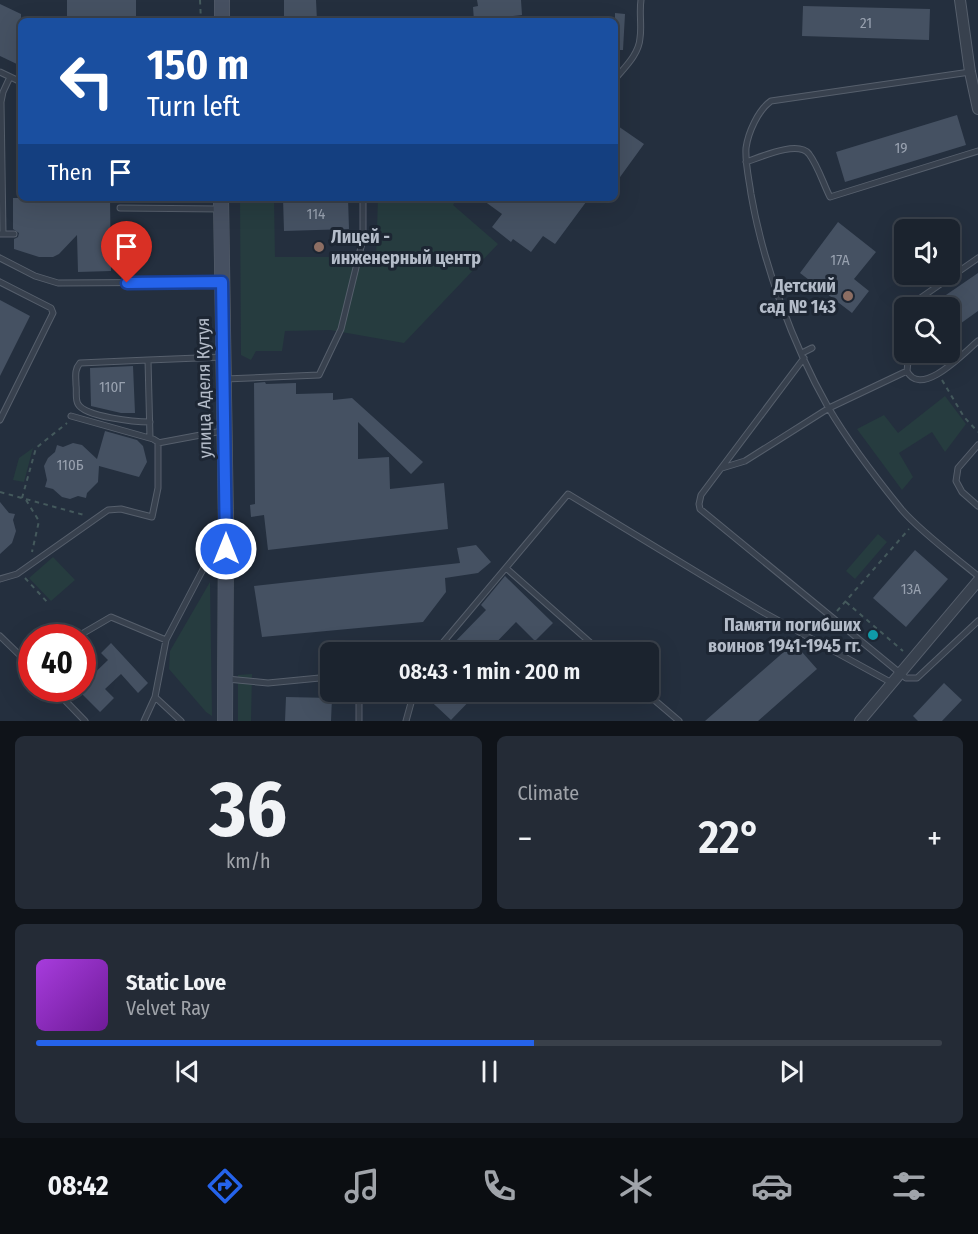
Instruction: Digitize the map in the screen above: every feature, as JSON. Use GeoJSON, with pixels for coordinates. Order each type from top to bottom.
{"type":"FeatureCollection","features":[{"type":"Feature","properties":{"kind":"street"},"geometry":{"type":"LineString","coordinates":[[222,0],[222,18]]}},
{"type":"Feature","properties":{"kind":"street"},"geometry":{"type":"LineString","coordinates":[[960,0],[970,72],[978,109]]}},
{"type":"Feature","properties":{"kind":"street","name":"улица Аделя Кутуя"},"geometry":{"type":"LineString","coordinates":[[221,204],[226,526],[225,721]]}},
{"type":"Feature","properties":{"kind":"street"},"geometry":{"type":"LineString","coordinates":[[860,721],[978,580]]}},
{"type":"Feature","properties":{"kind":"lane"},"geometry":{"type":"LineString","coordinates":[[618,75],[634,56],[640,39],[641,0]]}},
{"type":"Feature","properties":{"kind":"lane"},"geometry":{"type":"LineString","coordinates":[[0,72],[18,81]]}},
{"type":"Feature","properties":{"kind":"lane"},"geometry":{"type":"LineString","coordinates":[[970,72],[771,101],[761,111],[749,135],[746,162],[759,233],[780,300],[829,408],[902,510],[978,576]]}},
{"type":"Feature","properties":{"kind":"lane"},"geometry":{"type":"LineString","coordinates":[[10,77],[1,102],[1,234],[14,234]]}},
{"type":"Feature","properties":{"kind":"lane"},"geometry":{"type":"LineString","coordinates":[[746,162],[790,148],[801,149],[809,154],[834,204]]}},
{"type":"Feature","properties":{"kind":"lane"},"geometry":{"type":"LineString","coordinates":[[830,197],[978,151]]}},
{"type":"Feature","properties":{"kind":"lane"},"geometry":{"type":"LineString","coordinates":[[223,379],[319,375],[341,330],[363,239],[363,201]]}},
{"type":"Feature","properties":{"kind":"lane"},"geometry":{"type":"LineString","coordinates":[[120,208],[221,204]]}},
{"type":"Feature","properties":{"kind":"lane"},"geometry":{"type":"LineString","coordinates":[[0,258],[35,276],[58,283],[222,282]]}},
{"type":"Feature","properties":{"kind":"lane"},"geometry":{"type":"LineString","coordinates":[[921,297],[978,258]]}},
{"type":"Feature","properties":{"kind":"lane"},"geometry":{"type":"LineString","coordinates":[[0,282],[53,311],[0,420]]}},
{"type":"Feature","properties":{"kind":"lane"},"geometry":{"type":"LineString","coordinates":[[908,363],[907,371],[913,378],[922,380],[931,378],[939,374],[978,341]]}},
{"type":"Feature","properties":{"kind":"lane"},"geometry":{"type":"LineString","coordinates":[[812,348],[803,355],[701,495],[700,509],[908,679],[917,678],[978,621]]}},
{"type":"Feature","properties":{"kind":"lane"},"geometry":{"type":"LineString","coordinates":[[150,422],[127,421],[80,407],[77,400],[76,371],[80,363],[223,357]]}},
{"type":"Feature","properties":{"kind":"lane"},"geometry":{"type":"LineString","coordinates":[[148,360],[150,438]]}},
{"type":"Feature","properties":{"kind":"lane"},"geometry":{"type":"LineString","coordinates":[[721,468],[745,461],[829,408],[907,371]]}},
{"type":"Feature","properties":{"kind":"lane"},"geometry":{"type":"LineString","coordinates":[[73,417],[150,438],[158,443],[223,431]]}},
{"type":"Feature","properties":{"kind":"lane"},"geometry":{"type":"LineString","coordinates":[[0,579],[11,577],[28,567],[106,511],[116,508],[152,517],[158,488],[158,443]]}},
{"type":"Feature","properties":{"kind":"lane"},"geometry":{"type":"LineString","coordinates":[[978,446],[958,468],[956,481],[962,492],[978,506]]}},
{"type":"Feature","properties":{"kind":"lane"},"geometry":{"type":"LineString","coordinates":[[443,642],[568,494],[761,611],[892,683]]}},
{"type":"Feature","properties":{"kind":"lane"},"geometry":{"type":"LineString","coordinates":[[144,721],[155,697],[166,640],[226,526]]}},
{"type":"Feature","properties":{"kind":"lane"},"geometry":{"type":"LineString","coordinates":[[506,568],[590,642]]}},
{"type":"Feature","properties":{"kind":"lane"},"geometry":{"type":"LineString","coordinates":[[96,626],[111,618],[166,640]]}},
{"type":"Feature","properties":{"kind":"lane"},"geometry":{"type":"LineString","coordinates":[[0,636],[18,653]]}},
{"type":"Feature","properties":{"kind":"lane"},"geometry":{"type":"LineString","coordinates":[[226,678],[267,683],[320,678]]}},
{"type":"Feature","properties":{"kind":"lane"},"geometry":{"type":"LineString","coordinates":[[155,697],[181,721]]}},
{"type":"Feature","properties":{"kind":"lane"},"geometry":{"type":"LineString","coordinates":[[67,702],[85,721]]}},
{"type":"Feature","properties":{"kind":"lane"},"geometry":{"type":"LineString","coordinates":[[358,721],[359,702]]}},
{"type":"Feature","properties":{"kind":"lane"},"geometry":{"type":"LineString","coordinates":[[406,721],[411,702]]}},
{"type":"Feature","properties":{"kind":"lane"},"geometry":{"type":"LineString","coordinates":[[657,702],[679,721]]}},
{"type":"Feature","properties":{"kind":"path"},"geometry":{"type":"LineString","coordinates":[[200,0],[201,18]]}},
{"type":"Feature","properties":{"kind":"path"},"geometry":{"type":"LineString","coordinates":[[939,374],[964,417],[978,432]]}},
{"type":"Feature","properties":{"kind":"path"},"geometry":{"type":"LineString","coordinates":[[28,567],[39,524],[24,498],[36,448],[73,417]]}},
{"type":"Feature","properties":{"kind":"path"},"geometry":{"type":"LineString","coordinates":[[0,492],[96,518]]}},
{"type":"Feature","properties":{"kind":"path"},"geometry":{"type":"LineString","coordinates":[[832,618],[915,522]]}},
{"type":"Feature","properties":{"kind":"path"},"geometry":{"type":"LineString","coordinates":[[20,572],[49,604]]}},
{"type":"Feature","properties":{"kind":"path"},"geometry":{"type":"LineString","coordinates":[[846,602],[912,659]]}},
{"type":"Feature","properties":{"kind":"green space"},"geometry":{"type":"Polygon","coordinates":[[[240,201],[274,201],[275,257],[376,257],[378,201],[456,201],[453,205],[498,244],[404,343],[330,330],[285,331],[282,351],[256,351],[251,360],[241,355],[240,201]]]}},
{"type":"Feature","properties":{"kind":"green space"},"geometry":{"type":"Polygon","coordinates":[[[945,396],[966,424],[945,452],[932,432],[899,453],[913,477],[902,490],[857,429],[884,415],[898,433],[945,396]]]}},
{"type":"Feature","properties":{"kind":"green space"},"geometry":{"type":"Polygon","coordinates":[[[33,448],[24,482],[13,480],[19,458],[33,448]]]}},
{"type":"Feature","properties":{"kind":"green space"},"geometry":{"type":"Polygon","coordinates":[[[878,534],[887,542],[855,579],[846,571],[878,534]]]}},
{"type":"Feature","properties":{"kind":"green space"},"geometry":{"type":"Polygon","coordinates":[[[53,557],[75,580],[51,601],[29,578],[53,557]]]}},
{"type":"Feature","properties":{"kind":"green space"},"geometry":{"type":"Polygon","coordinates":[[[210,582],[212,716],[169,669],[170,651],[210,582]]]}},
{"type":"Feature","properties":{"kind":"green space"},"geometry":{"type":"Polygon","coordinates":[[[252,674],[251,721],[238,721],[238,675],[252,674]]]}},
{"type":"Feature","properties":{"kind":"building"},"geometry":{"type":"Polygon","coordinates":[[[67,0],[136,0],[136,18],[67,18],[67,0]]]}},
{"type":"Feature","properties":{"kind":"building"},"geometry":{"type":"Polygon","coordinates":[[[284,0],[316,0],[317,18],[284,18],[284,0]]]}},
{"type":"Feature","properties":{"kind":"building"},"geometry":{"type":"Polygon","coordinates":[[[477,0],[521,0],[522,15],[513,16],[513,18],[474,18],[473,7],[478,6],[477,0]]]}},
{"type":"Feature","properties":{"kind":"building"},"geometry":{"type":"Polygon","coordinates":[[[0,4],[21,14],[21,18],[18,18],[18,65],[0,56],[0,4]]]}},
{"type":"Feature","properties":{"kind":"building"},"geometry":{"type":"Polygon","coordinates":[[[803,6],[930,9],[929,40],[802,36],[803,6]]]}},
{"type":"Feature","properties":{"kind":"building"},"geometry":{"type":"Polygon","coordinates":[[[615,13],[625,14],[623,50],[618,50],[618,18],[615,18],[615,13]]]}},
{"type":"Feature","properties":{"kind":"building"},"geometry":{"type":"Polygon","coordinates":[[[957,115],[966,145],[845,182],[836,152],[957,115]]]}},
{"type":"Feature","properties":{"kind":"building"},"geometry":{"type":"Polygon","coordinates":[[[618,126],[644,144],[618,180],[618,126]]]}},
{"type":"Feature","properties":{"kind":"building"},"geometry":{"type":"Polygon","coordinates":[[[13,198],[18,198],[18,201],[110,201],[111,271],[78,272],[77,235],[59,254],[53,257],[39,257],[14,249],[14,239],[19,233],[13,229],[13,198]]]}},
{"type":"Feature","properties":{"kind":"building"},"geometry":{"type":"Polygon","coordinates":[[[283,201],[348,201],[349,229],[284,231],[283,201]]]}},
{"type":"Feature","properties":{"kind":"building"},"geometry":{"type":"Polygon","coordinates":[[[484,201],[587,201],[555,244],[543,236],[531,252],[513,239],[511,242],[492,227],[502,214],[484,201]]]}},
{"type":"Feature","properties":{"kind":"building"},"geometry":{"type":"Polygon","coordinates":[[[838,222],[876,252],[854,279],[869,291],[852,313],[800,273],[838,222]]]}},
{"type":"Feature","properties":{"kind":"building"},"geometry":{"type":"Polygon","coordinates":[[[978,273],[978,311],[960,324],[960,297],[943,297],[978,273]]]}},
{"type":"Feature","properties":{"kind":"building"},"geometry":{"type":"Polygon","coordinates":[[[0,300],[30,316],[0,376],[0,300]]]}},
{"type":"Feature","properties":{"kind":"building"},"geometry":{"type":"Polygon","coordinates":[[[133,366],[135,413],[121,413],[91,406],[90,368],[133,366]]]}},
{"type":"Feature","properties":{"kind":"building"},"geometry":{"type":"Polygon","coordinates":[[[265,382],[266,384],[296,383],[296,394],[333,393],[333,400],[352,398],[423,462],[411,474],[358,422],[358,459],[389,457],[390,489],[444,483],[448,529],[268,550],[264,515],[251,517],[250,505],[255,504],[254,383],[265,382]]]}},
{"type":"Feature","properties":{"kind":"building"},"geometry":{"type":"Polygon","coordinates":[[[105,431],[137,440],[143,446],[147,462],[139,477],[99,466],[98,482],[87,493],[86,498],[62,497],[53,489],[45,487],[47,480],[44,466],[55,452],[57,445],[63,447],[73,443],[82,445],[97,459],[105,431]]]}},
{"type":"Feature","properties":{"kind":"building"},"geometry":{"type":"Polygon","coordinates":[[[0,502],[9,513],[15,514],[13,520],[16,531],[12,543],[0,554],[0,502]]]}},
{"type":"Feature","properties":{"kind":"building"},"geometry":{"type":"Polygon","coordinates":[[[476,545],[491,562],[478,573],[445,578],[446,592],[423,622],[262,637],[254,586],[460,563],[457,548],[476,545]]]}},
{"type":"Feature","properties":{"kind":"building"},"geometry":{"type":"Polygon","coordinates":[[[915,550],[948,579],[906,627],[873,598],[915,550]]]}},
{"type":"Feature","properties":{"kind":"building"},"geometry":{"type":"Polygon","coordinates":[[[505,576],[553,623],[535,641],[516,622],[497,642],[455,642],[486,610],[481,605],[505,576]]]}},
{"type":"Feature","properties":{"kind":"building"},"geometry":{"type":"Polygon","coordinates":[[[111,643],[148,683],[138,693],[121,674],[105,689],[114,698],[100,712],[90,702],[96,702],[96,672],[108,660],[101,653],[111,643]]]}},
{"type":"Feature","properties":{"kind":"building"},"geometry":{"type":"Polygon","coordinates":[[[794,643],[817,669],[758,721],[705,721],[794,643]]]}},
{"type":"Feature","properties":{"kind":"building"},"geometry":{"type":"Polygon","coordinates":[[[944,683],[962,700],[942,721],[918,721],[913,716],[944,683]]]}},
{"type":"Feature","properties":{"kind":"building"},"geometry":{"type":"Polygon","coordinates":[[[286,697],[320,698],[320,702],[332,702],[331,721],[285,721],[286,697]]]}},
{"type":"Feature","properties":{"kind":"building"},"geometry":{"type":"Polygon","coordinates":[[[432,702],[468,702],[451,720],[432,702]]]}},
{"type":"Feature","properties":{"kind":"place","name":"Лицей - инженерный центр"},"geometry":{"type":"Point","coordinates":[319,247]}},
{"type":"Feature","properties":{"kind":"place","name":"Детский сад № 143"},"geometry":{"type":"Point","coordinates":[848,296]}},
{"type":"Feature","properties":{"kind":"place","name":"Памяти погибших воинов 1941-1945 гг."},"geometry":{"type":"Point","coordinates":[873,635]}},
{"type":"Feature","properties":{"kind":"route"},"geometry":{"type":"LineString","coordinates":[[127,283],[222,282],[226,549]]}}]}
